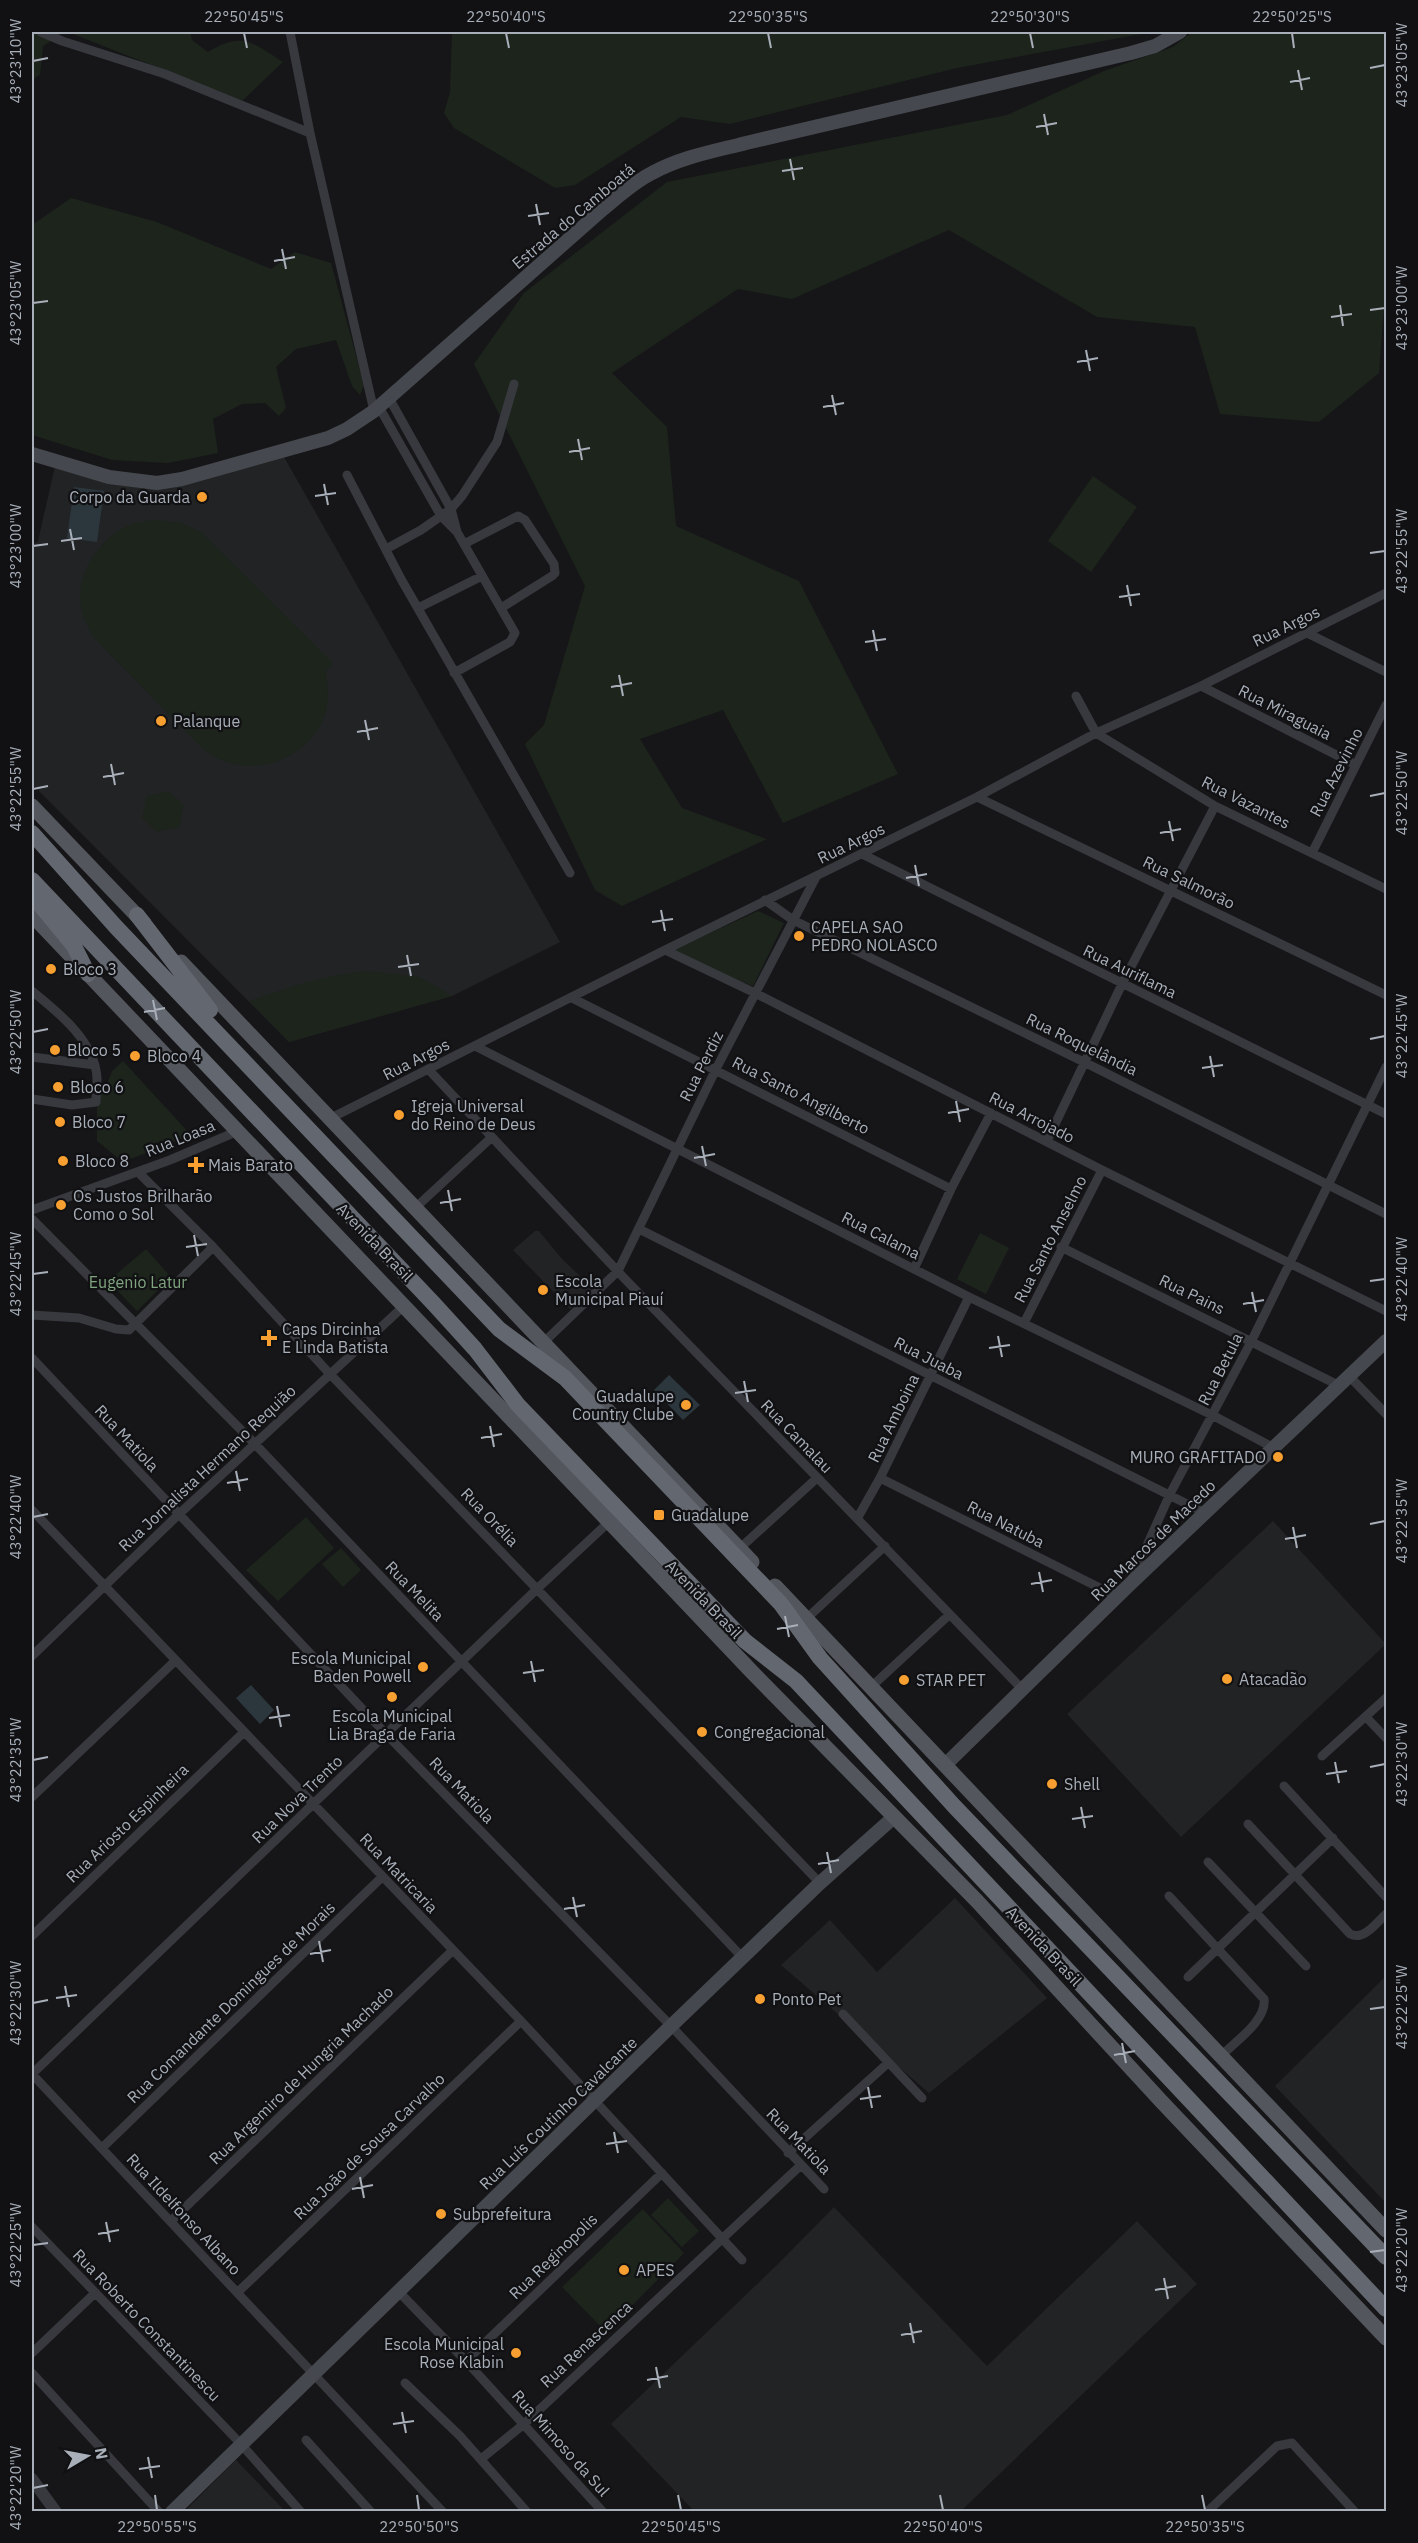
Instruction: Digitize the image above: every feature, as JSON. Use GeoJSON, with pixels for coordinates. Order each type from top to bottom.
{"type":"FeatureCollection","features":[{"type":"Feature","properties":{"kind":"highway","name":"Avenida Brasil"},"geometry":{"type":"LineString","coordinates":[[32,832],[116,927],[499,1329],[565,1378],[781,1604],[820,1658],[954,1806],[1386,2257]]}},
{"type":"Feature","properties":{"kind":"highway","name":"Avenida Brasil"},"geometry":{"type":"LineString","coordinates":[[32,880],[434,1304],[475,1349],[518,1405],[745,1641],[804,1689],[1386,2309]]}},
{"type":"Feature","properties":{"kind":"highway"},"geometry":{"type":"LineString","coordinates":[[32,895],[74,946],[88,974]]}},
{"type":"Feature","properties":{"kind":"highway"},"geometry":{"type":"LineString","coordinates":[[137,915],[266,1082]]}},
{"type":"Feature","properties":{"kind":"main road","name":"Estrada do Camboatá"},"geometry":{"type":"LineString","coordinates":[[32,454],[109,477],[157,483],[182,479],[328,438],[347,429],[381,406],[603,209],[631,186],[652,173],[697,156],[746,143],[1131,53],[1155,46],[1180,32]]}},
{"type":"Feature","properties":{"kind":"main road"},"geometry":{"type":"LineString","coordinates":[[32,806],[1386,2230]]}},
{"type":"Feature","properties":{"kind":"main road","name":"Avenida Brasil"},"geometry":{"type":"LineString","coordinates":[[32,915],[752,1672],[977,1901],[1161,2101],[1386,2338]]}},
{"type":"Feature","properties":{"kind":"main road","name":"Rua Marcos de Macedo"},"geometry":{"type":"LineString","coordinates":[[945,1766],[1386,1341]]}},
{"type":"Feature","properties":{"kind":"main road","name":"Rua Luís Coutinho Cavalcante"},"geometry":{"type":"LineString","coordinates":[[172,2511],[671,2026],[820,1883],[894,1817]]}},
{"type":"Feature","properties":{"kind":"street"},"geometry":{"type":"LineString","coordinates":[[41,32],[165,74],[310,133]]}},
{"type":"Feature","properties":{"kind":"street"},"geometry":{"type":"LineString","coordinates":[[290,32],[310,133],[381,406],[441,516],[458,532]]}},
{"type":"Feature","properties":{"kind":"street"},"geometry":{"type":"LineString","coordinates":[[386,549],[451,509],[472,482],[497,442],[514,384]]}},
{"type":"Feature","properties":{"kind":"street"},"geometry":{"type":"LineString","coordinates":[[381,406],[420,453],[451,509],[464,544],[515,633],[513,639],[454,673]]}},
{"type":"Feature","properties":{"kind":"street"},"geometry":{"type":"LineString","coordinates":[[409,458],[420,453]]}},
{"type":"Feature","properties":{"kind":"street"},"geometry":{"type":"LineString","coordinates":[[346,474],[454,673],[570,873]]}},
{"type":"Feature","properties":{"kind":"street"},"geometry":{"type":"LineString","coordinates":[[464,544],[518,516],[525,520],[554,564],[555,573],[552,576],[501,608]]}},
{"type":"Feature","properties":{"kind":"street"},"geometry":{"type":"LineString","coordinates":[[418,608],[482,576]]}},
{"type":"Feature","properties":{"kind":"street","name":"Rua Argos"},"geometry":{"type":"LineString","coordinates":[[329,1119],[765,900],[977,797],[1096,733],[1201,686],[1386,593]]}},
{"type":"Feature","properties":{"kind":"street"},"geometry":{"type":"LineString","coordinates":[[1307,633],[1386,672]]}},
{"type":"Feature","properties":{"kind":"street","name":"Rua Miraguaia"},"geometry":{"type":"LineString","coordinates":[[1201,686],[1356,765]]}},
{"type":"Feature","properties":{"kind":"street"},"geometry":{"type":"LineString","coordinates":[[1076,696],[1096,733]]}},
{"type":"Feature","properties":{"kind":"street","name":"Rua Azevinho"},"geometry":{"type":"LineString","coordinates":[[1312,853],[1386,705]]}},
{"type":"Feature","properties":{"kind":"street","name":"Rua Vazantes"},"geometry":{"type":"LineString","coordinates":[[1096,733],[1215,806],[1386,889]]}},
{"type":"Feature","properties":{"kind":"street","name":"Rua Salmorão"},"geometry":{"type":"LineString","coordinates":[[977,797],[1386,995]]}},
{"type":"Feature","properties":{"kind":"street"},"geometry":{"type":"LineString","coordinates":[[1047,1141],[1122,984],[1215,806]]}},
{"type":"Feature","properties":{"kind":"street","name":"Rua Auriflama"},"geometry":{"type":"LineString","coordinates":[[862,854],[1386,1114]]}},
{"type":"Feature","properties":{"kind":"street","name":"Rua Perdiz"},"geometry":{"type":"LineString","coordinates":[[618,1271],[716,1069],[816,877]]}},
{"type":"Feature","properties":{"kind":"street","name":"Rua Roquelândia"},"geometry":{"type":"LineString","coordinates":[[765,900],[793,920],[1084,1062],[1386,1214]]}},
{"type":"Feature","properties":{"kind":"street","name":"Rua Arrojado"},"geometry":{"type":"LineString","coordinates":[[665,950],[755,993],[1102,1170],[1386,1311]]}},
{"type":"Feature","properties":{"kind":"street"},"geometry":{"type":"LineString","coordinates":[[32,991],[69,1025],[88,1050],[95,1065],[97,1078],[96,1102],[72,1105],[32,1099]]}},
{"type":"Feature","properties":{"kind":"street","name":"Rua Santo Angilberto"},"geometry":{"type":"LineString","coordinates":[[572,998],[951,1189]]}},
{"type":"Feature","properties":{"kind":"street","name":"Rua Calama"},"geometry":{"type":"LineString","coordinates":[[475,1046],[969,1297],[1214,1416],[1274,1448]]}},
{"type":"Feature","properties":{"kind":"street"},"geometry":{"type":"LineString","coordinates":[[32,1057],[95,1065]]}},
{"type":"Feature","properties":{"kind":"street","name":"Rua Betula"},"geometry":{"type":"LineString","coordinates":[[1123,1592],[1170,1494],[1214,1416],[1386,1067]]}},
{"type":"Feature","properties":{"kind":"street","name":"Rua Camalau"},"geometry":{"type":"LineString","coordinates":[[428,1069],[618,1271],[1023,1690]]}},
{"type":"Feature","properties":{"kind":"street"},"geometry":{"type":"LineString","coordinates":[[914,1269],[951,1189],[991,1113]]}},
{"type":"Feature","properties":{"kind":"street","name":"Rua Loasa"},"geometry":{"type":"LineString","coordinates":[[32,1210],[138,1172],[238,1131]]}},
{"type":"Feature","properties":{"kind":"street"},"geometry":{"type":"LineString","coordinates":[[414,1209],[492,1137]]}},
{"type":"Feature","properties":{"kind":"street","name":"Rua Santo Anselmo"},"geometry":{"type":"LineString","coordinates":[[1024,1323],[1102,1170]]}},
{"type":"Feature","properties":{"kind":"street","name":"Rua Orélia"},"geometry":{"type":"LineString","coordinates":[[138,1172],[213,1247],[329,1373],[820,1883]]}},
{"type":"Feature","properties":{"kind":"street","name":"Rua Melita"},"geometry":{"type":"LineString","coordinates":[[32,1219],[135,1326],[255,1444],[742,1958]]}},
{"type":"Feature","properties":{"kind":"street","name":"Rua Juaba"},"geometry":{"type":"LineString","coordinates":[[639,1228],[1205,1513]]}},
{"type":"Feature","properties":{"kind":"street"},"geometry":{"type":"LineString","coordinates":[[32,1315],[79,1318],[123,1330],[135,1326],[213,1247]]}},
{"type":"Feature","properties":{"kind":"street","name":"Rua Pains"},"geometry":{"type":"LineString","coordinates":[[1061,1247],[1252,1340],[1344,1381],[1386,1414]]}},
{"type":"Feature","properties":{"kind":"street"},"geometry":{"type":"LineString","coordinates":[[543,1343],[618,1271]]}},
{"type":"Feature","properties":{"kind":"street","name":"Rua Amboina"},"geometry":{"type":"LineString","coordinates":[[858,1517],[880,1478],[969,1297]]}},
{"type":"Feature","properties":{"kind":"street","name":"Rua Jornalista Hermano Requião"},"geometry":{"type":"LineString","coordinates":[[32,1656],[178,1515],[405,1305]]}},
{"type":"Feature","properties":{"kind":"street","name":"Rua Matiola"},"geometry":{"type":"LineString","coordinates":[[32,1358],[386,1734],[671,2026],[788,2153],[824,2188]]}},
{"type":"Feature","properties":{"kind":"street"},"geometry":{"type":"LineString","coordinates":[[739,1549],[817,1478]]}},
{"type":"Feature","properties":{"kind":"street","name":"Rua Natuba"},"geometry":{"type":"LineString","coordinates":[[880,1478],[1123,1592]]}},
{"type":"Feature","properties":{"kind":"street","name":"Rua Matricaria"},"geometry":{"type":"LineString","coordinates":[[34,1516],[105,1586],[521,2021],[742,2260]]}},
{"type":"Feature","properties":{"kind":"street","name":"Rua Nova Trento"},"geometry":{"type":"LineString","coordinates":[[32,2074],[610,1521]]}},
{"type":"Feature","properties":{"kind":"street"},"geometry":{"type":"LineString","coordinates":[[806,1619],[885,1546]]}},
{"type":"Feature","properties":{"kind":"street"},"geometry":{"type":"LineString","coordinates":[[871,1687],[950,1615]]}},
{"type":"Feature","properties":{"kind":"street"},"geometry":{"type":"LineString","coordinates":[[32,1797],[175,1661]]}},
{"type":"Feature","properties":{"kind":"street"},"geometry":{"type":"LineString","coordinates":[[1322,1756],[1386,1698]]}},
{"type":"Feature","properties":{"kind":"street"},"geometry":{"type":"LineString","coordinates":[[1366,1717],[1386,1738]]}},
{"type":"Feature","properties":{"kind":"street","name":"Rua Ariosto Espinheira"},"geometry":{"type":"LineString","coordinates":[[32,1936],[244,1731]]}},
{"type":"Feature","properties":{"kind":"street"},"geometry":{"type":"LineString","coordinates":[[1284,1786],[1386,1897]]}},
{"type":"Feature","properties":{"kind":"street"},"geometry":{"type":"LineString","coordinates":[[1248,1824],[1350,1934],[1355,1937],[1362,1936],[1386,1914]]}},
{"type":"Feature","properties":{"kind":"street"},"geometry":{"type":"LineString","coordinates":[[1188,1977],[1333,1838]]}},
{"type":"Feature","properties":{"kind":"street"},"geometry":{"type":"LineString","coordinates":[[1208,1862],[1306,1966]]}},
{"type":"Feature","properties":{"kind":"street","name":"Rua Comandante Domingues de Morais"},"geometry":{"type":"LineString","coordinates":[[102,2148],[382,1877]]}},
{"type":"Feature","properties":{"kind":"street"},"geometry":{"type":"LineString","coordinates":[[1169,1896],[1264,1999],[1265,2005],[1260,2016],[1222,2055]]}},
{"type":"Feature","properties":{"kind":"street","name":"Rua Argemiro de Hungria Machado"},"geometry":{"type":"LineString","coordinates":[[171,2221],[452,1951]]}},
{"type":"Feature","properties":{"kind":"street"},"geometry":{"type":"LineString","coordinates":[[843,2014],[922,2098]]}},
{"type":"Feature","properties":{"kind":"street","name":"Rua João de Sousa Carvalho"},"geometry":{"type":"LineString","coordinates":[[238,2292],[521,2021]]}},
{"type":"Feature","properties":{"kind":"street"},"geometry":{"type":"LineString","coordinates":[[788,2153],[888,2063]]}},
{"type":"Feature","properties":{"kind":"street","name":"Rua Ildelfonso Albano"},"geometry":{"type":"LineString","coordinates":[[32,2074],[443,2511]]}},
{"type":"Feature","properties":{"kind":"street","name":"Rua Renascenca"},"geometry":{"type":"LineString","coordinates":[[481,2459],[524,2424],[801,2165]]}},
{"type":"Feature","properties":{"kind":"street","name":"Rua Reginopolis"},"geometry":{"type":"LineString","coordinates":[[466,2361],[662,2173]]}},
{"type":"Feature","properties":{"kind":"street","name":"Rua Roberto Constantinescu"},"geometry":{"type":"LineString","coordinates":[[32,2227],[94,2294],[241,2444],[301,2511]]}},
{"type":"Feature","properties":{"kind":"street","name":"Rua Mimoso da Sul"},"geometry":{"type":"LineString","coordinates":[[397,2290],[466,2361],[603,2511]]}},
{"type":"Feature","properties":{"kind":"street"},"geometry":{"type":"LineString","coordinates":[[32,2353],[94,2294]]}},
{"type":"Feature","properties":{"kind":"street"},"geometry":{"type":"LineString","coordinates":[[32,2373],[159,2511]]}},
{"type":"Feature","properties":{"kind":"street"},"geometry":{"type":"LineString","coordinates":[[405,2383],[481,2459],[527,2511]]}},
{"type":"Feature","properties":{"kind":"street"},"geometry":{"type":"LineString","coordinates":[[306,2440],[371,2511]]}},
{"type":"Feature","properties":{"kind":"street"},"geometry":{"type":"LineString","coordinates":[[1210,2511],[1277,2446],[1292,2443],[1355,2511]]}},
{"type":"Feature","properties":{"kind":"street"},"geometry":{"type":"LineString","coordinates":[[32,2480],[56,2511]]}},
{"type":"Feature","properties":{"kind":"shaded area"},"geometry":{"type":"Polygon","coordinates":[[[284,457],[560,942],[452,996],[289,1042],[32,784],[32,545],[38,541],[55,466],[150,488],[284,457]]]}},
{"type":"Feature","properties":{"kind":"shaded area"},"geometry":{"type":"Polygon","coordinates":[[[74,487],[104,491],[97,542],[67,538],[74,487]]]}},
{"type":"Feature","properties":{"kind":"shaded area"},"geometry":{"type":"Polygon","coordinates":[[[535,1231],[539,1231],[562,1259],[596,1291],[570,1309],[513,1250],[535,1231]]]}},
{"type":"Feature","properties":{"kind":"shaded area"},"geometry":{"type":"Polygon","coordinates":[[[669,1375],[700,1405],[683,1420],[654,1390],[669,1375]]]}},
{"type":"Feature","properties":{"kind":"shaded area","name":"Atacadão"},"geometry":{"type":"Polygon","coordinates":[[[1273,1521],[1386,1644],[1181,1837],[1067,1714],[1273,1521]]]}},
{"type":"Feature","properties":{"kind":"shaded area"},"geometry":{"type":"Polygon","coordinates":[[[251,1685],[274,1710],[260,1724],[236,1698],[251,1685]]]}},
{"type":"Feature","properties":{"kind":"shaded area"},"geometry":{"type":"Polygon","coordinates":[[[955,1898],[1047,1998],[929,2093],[781,1965],[830,1920],[877,1972],[955,1898]]]}},
{"type":"Feature","properties":{"kind":"shaded area"},"geometry":{"type":"Polygon","coordinates":[[[1386,1976],[1386,2203],[1275,2086],[1386,1976]]]}},
{"type":"Feature","properties":{"kind":"shaded area"},"geometry":{"type":"Polygon","coordinates":[[[834,2207],[987,2366],[1137,2221],[1197,2284],[961,2511],[694,2511],[611,2424],[777,2265],[834,2207]]]}},
{"type":"Feature","properties":{"kind":"shaded area"},"geometry":{"type":"Polygon","coordinates":[[[236,2460],[285,2511],[185,2511],[236,2460]]]}},
{"type":"Feature","properties":{"kind":"green space"},"geometry":{"type":"Polygon","coordinates":[[[32,32],[65,32],[43,46],[40,75],[32,80],[32,32]]]}},
{"type":"Feature","properties":{"kind":"green space"},"geometry":{"type":"Polygon","coordinates":[[[68,32],[190,32],[192,40],[208,52],[230,42],[247,42],[283,62],[242,101],[68,32]]]}},
{"type":"Feature","properties":{"kind":"green space"},"geometry":{"type":"Polygon","coordinates":[[[452,32],[1141,32],[1141,34],[957,68],[730,124],[681,117],[575,185],[555,188],[454,128],[444,113],[450,92],[452,32]]]}},
{"type":"Feature","properties":{"kind":"green space"},"geometry":{"type":"Polygon","coordinates":[[[1192,32],[1386,32],[1386,306],[1384,306],[1379,373],[1319,422],[1220,414],[1195,327],[1097,317],[949,230],[792,299],[738,289],[612,373],[667,427],[676,526],[799,581],[898,774],[783,823],[723,710],[640,739],[682,808],[767,839],[622,906],[595,890],[525,744],[544,725],[585,586],[474,364],[524,293],[667,182],[1007,115],[1104,71],[1173,47],[1192,32]]]}},
{"type":"Feature","properties":{"kind":"green space"},"geometry":{"type":"Polygon","coordinates":[[[71,198],[157,222],[271,269],[295,252],[331,263],[364,385],[360,395],[352,386],[336,340],[296,349],[276,367],[286,408],[279,416],[265,403],[242,404],[213,419],[218,453],[168,463],[112,460],[32,435],[32,225],[71,198]]]}},
{"type":"Feature","properties":{"kind":"green space"},"geometry":{"type":"Polygon","coordinates":[[[1093,476],[1137,507],[1091,572],[1048,541],[1093,476]]]}},
{"type":"Feature","properties":{"kind":"green space"},"geometry":{"type":"Polygon","coordinates":[[[152,520],[179,522],[201,532],[333,663],[326,671],[328,700],[324,717],[308,742],[296,752],[269,764],[254,766],[239,765],[216,757],[204,750],[93,637],[84,618],[80,602],[84,576],[89,564],[104,543],[114,534],[128,526],[152,520]]]}},
{"type":"Feature","properties":{"kind":"green space"},"geometry":{"type":"Polygon","coordinates":[[[168,791],[184,805],[179,827],[157,832],[142,818],[147,796],[168,791]]]}},
{"type":"Feature","properties":{"kind":"green space"},"geometry":{"type":"Polygon","coordinates":[[[758,911],[784,923],[753,986],[669,952],[758,911]]]}},
{"type":"Feature","properties":{"kind":"green space"},"geometry":{"type":"Polygon","coordinates":[[[368,971],[420,977],[452,996],[289,1042],[249,1001],[322,978],[368,971]]]}},
{"type":"Feature","properties":{"kind":"green space"},"geometry":{"type":"Polygon","coordinates":[[[123,1061],[191,1135],[123,1162],[97,1141],[97,1091],[106,1087],[112,1071],[123,1061]]]}},
{"type":"Feature","properties":{"kind":"green space"},"geometry":{"type":"Polygon","coordinates":[[[980,1233],[1009,1248],[986,1294],[957,1279],[980,1233]]]}},
{"type":"Feature","properties":{"kind":"green space","name":"Eugenio Latur"},"geometry":{"type":"Polygon","coordinates":[[[146,1249],[171,1277],[137,1311],[108,1281],[146,1249]]]}},
{"type":"Feature","properties":{"kind":"green space"},"geometry":{"type":"Polygon","coordinates":[[[306,1517],[334,1548],[278,1601],[246,1570],[306,1517]]]}},
{"type":"Feature","properties":{"kind":"green space"},"geometry":{"type":"Polygon","coordinates":[[[341,1548],[361,1570],[343,1587],[322,1564],[341,1548]]]}},
{"type":"Feature","properties":{"kind":"green space"},"geometry":{"type":"Polygon","coordinates":[[[668,2198],[699,2231],[682,2247],[651,2215],[668,2198]]]}},
{"type":"Feature","properties":{"kind":"green space","name":"APES"},"geometry":{"type":"Polygon","coordinates":[[[643,2209],[684,2253],[606,2332],[562,2287],[643,2209]]]}},
{"type":"Feature","properties":{"kind":"place","name":"Corpo da Guarda"},"geometry":{"type":"Point","coordinates":[202,497]}},
{"type":"Feature","properties":{"kind":"place","name":"Palanque"},"geometry":{"type":"Point","coordinates":[161,721]}},
{"type":"Feature","properties":{"kind":"place","name":"CAPELA SAO PEDRO NOLASCO"},"geometry":{"type":"Point","coordinates":[799,936]}},
{"type":"Feature","properties":{"kind":"place","name":"Bloco 3"},"geometry":{"type":"Point","coordinates":[51,969]}},
{"type":"Feature","properties":{"kind":"place","name":"Bloco 5"},"geometry":{"type":"Point","coordinates":[55,1050]}},
{"type":"Feature","properties":{"kind":"place","name":"Bloco 4"},"geometry":{"type":"Point","coordinates":[135,1056]}},
{"type":"Feature","properties":{"kind":"place","name":"Bloco 6"},"geometry":{"type":"Point","coordinates":[58,1087]}},
{"type":"Feature","properties":{"kind":"place","name":"Igreja Universal do Reino de Deus"},"geometry":{"type":"Point","coordinates":[399,1115]}},
{"type":"Feature","properties":{"kind":"place","name":"Bloco 7"},"geometry":{"type":"Point","coordinates":[60,1122]}},
{"type":"Feature","properties":{"kind":"place","name":"Bloco 8"},"geometry":{"type":"Point","coordinates":[63,1161]}},
{"type":"Feature","properties":{"kind":"place","name":"Mais Barato"},"geometry":{"type":"Point","coordinates":[196,1165]}},
{"type":"Feature","properties":{"kind":"place","name":"Os Justos Brilharão Como o Sol"},"geometry":{"type":"Point","coordinates":[61,1205]}},
{"type":"Feature","properties":{"kind":"place","name":"Escola Municipal Piauí"},"geometry":{"type":"Point","coordinates":[543,1290]}},
{"type":"Feature","properties":{"kind":"place","name":"Caps Dircinha E Linda Batista"},"geometry":{"type":"Point","coordinates":[269,1338]}},
{"type":"Feature","properties":{"kind":"place","name":"Guadalupe Country Clube"},"geometry":{"type":"Point","coordinates":[686,1405]}},
{"type":"Feature","properties":{"kind":"place","name":"MURO GRAFITADO"},"geometry":{"type":"Point","coordinates":[1278,1457]}},
{"type":"Feature","properties":{"kind":"place","name":"Guadalupe"},"geometry":{"type":"Point","coordinates":[659,1515]}},
{"type":"Feature","properties":{"kind":"place","name":"Escola Municipal Baden Powell"},"geometry":{"type":"Point","coordinates":[423,1667]}},
{"type":"Feature","properties":{"kind":"place","name":"Atacadão"},"geometry":{"type":"Point","coordinates":[1227,1679]}},
{"type":"Feature","properties":{"kind":"place","name":"STAR PET"},"geometry":{"type":"Point","coordinates":[904,1680]}},
{"type":"Feature","properties":{"kind":"place","name":"Escola Municipal Lia Braga de Faria"},"geometry":{"type":"Point","coordinates":[392,1697]}},
{"type":"Feature","properties":{"kind":"place","name":"Congregacional"},"geometry":{"type":"Point","coordinates":[702,1732]}},
{"type":"Feature","properties":{"kind":"place","name":"Shell"},"geometry":{"type":"Point","coordinates":[1052,1784]}},
{"type":"Feature","properties":{"kind":"place","name":"Ponto Pet"},"geometry":{"type":"Point","coordinates":[760,1999]}},
{"type":"Feature","properties":{"kind":"place","name":"Subprefeitura"},"geometry":{"type":"Point","coordinates":[441,2214]}},
{"type":"Feature","properties":{"kind":"place","name":"APES"},"geometry":{"type":"Point","coordinates":[624,2270]}},
{"type":"Feature","properties":{"kind":"place","name":"Escola Municipal Rose Klabin"},"geometry":{"type":"Point","coordinates":[516,2353]}}]}
